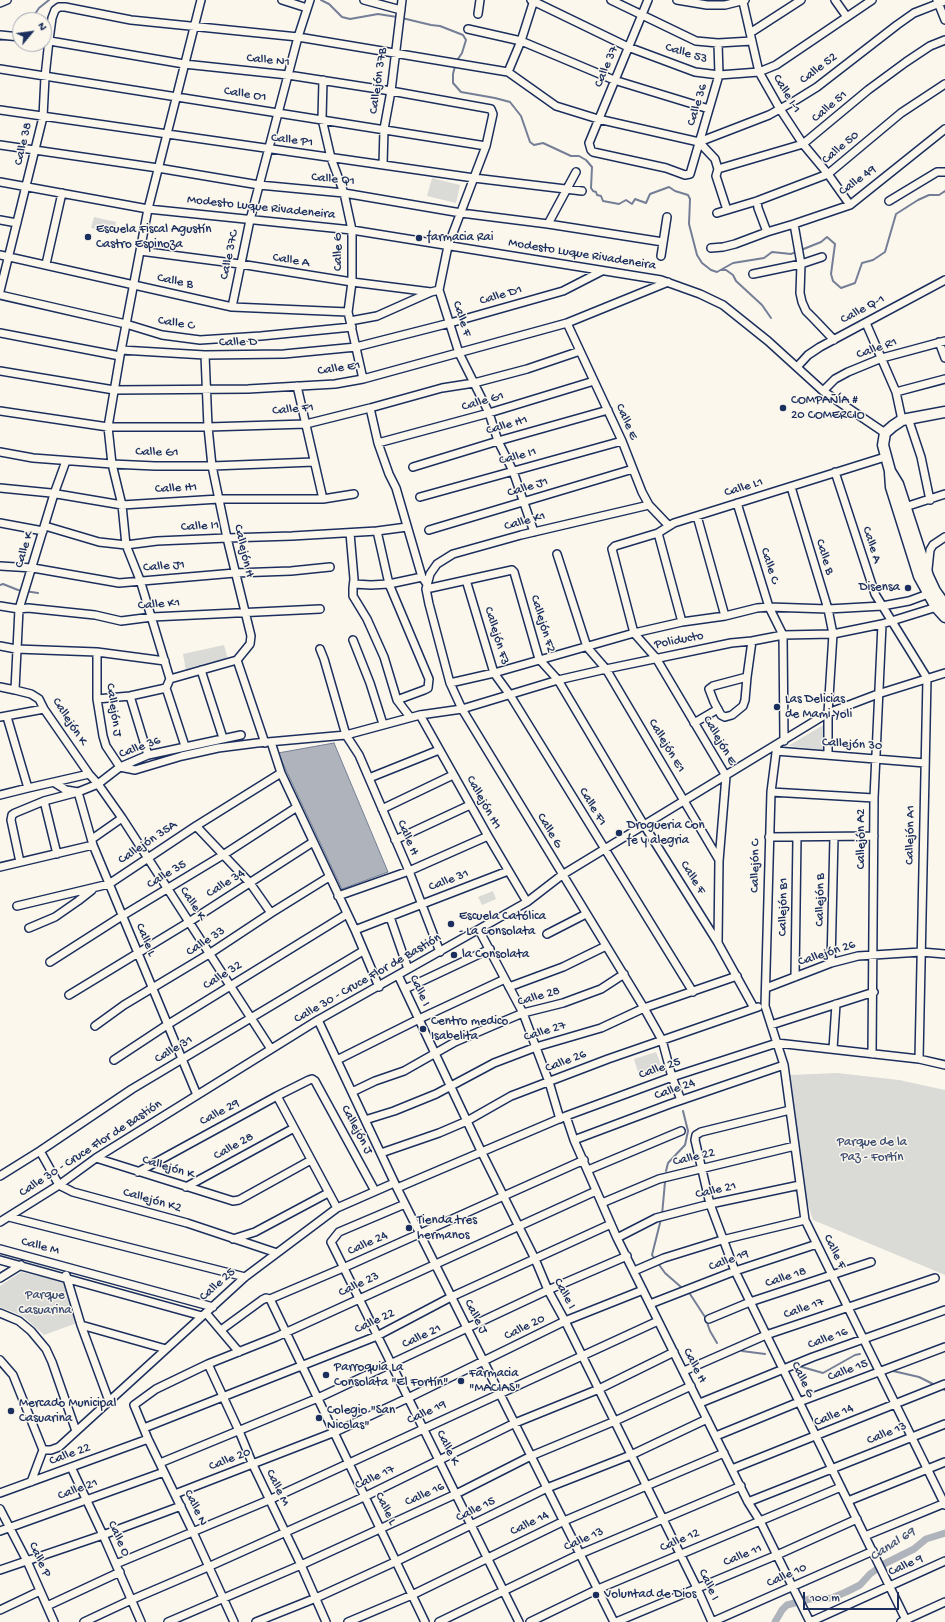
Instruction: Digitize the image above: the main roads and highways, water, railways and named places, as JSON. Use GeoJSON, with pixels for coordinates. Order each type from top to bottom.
{"type":"FeatureCollection","features":[{"type":"Feature","properties":{"kind":"waterway"},"geometry":{"type":"LineString","coordinates":[[36,12],[49,0]]}},
{"type":"Feature","properties":{"kind":"waterway"},"geometry":{"type":"LineString","coordinates":[[321,0],[329,4],[342,17],[350,19],[378,14],[397,17]]}},
{"type":"Feature","properties":{"kind":"waterway"},"geometry":{"type":"LineString","coordinates":[[402,18],[440,26],[463,35],[466,40],[462,53],[456,62]]}},
{"type":"Feature","properties":{"kind":"waterway"},"geometry":{"type":"LineString","coordinates":[[0,40],[12,39]]}},
{"type":"Feature","properties":{"kind":"waterway"},"geometry":{"type":"LineString","coordinates":[[455,66],[453,83],[461,92],[510,102],[521,116],[530,142],[534,145],[543,143],[571,156],[579,156],[586,160],[592,167],[591,188],[597,195],[601,196],[603,201],[619,204],[626,200],[632,204],[635,199],[646,203],[650,194],[669,187],[675,191],[688,195],[690,199],[689,224],[697,255],[702,263],[711,270],[717,272],[733,263],[764,258],[772,252],[791,254],[821,242],[827,237],[835,244],[831,274],[833,281],[841,288],[855,283],[862,263],[873,260],[885,252],[896,214],[918,200],[929,195],[939,195],[945,191]]}},
{"type":"Feature","properties":{"kind":"waterway"},"geometry":{"type":"LineString","coordinates":[[721,270],[726,270],[733,275],[736,281],[762,305],[771,318]]}},
{"type":"Feature","properties":{"kind":"waterway"},"geometry":{"type":"LineString","coordinates":[[0,585],[3,584],[18,590],[38,593]]}},
{"type":"Feature","properties":{"kind":"waterway"},"geometry":{"type":"LineString","coordinates":[[666,1171],[668,1163],[685,1145],[688,1131],[683,1111]]}},
{"type":"Feature","properties":{"kind":"waterway"},"geometry":{"type":"LineString","coordinates":[[662,1215],[665,1182]]}},
{"type":"Feature","properties":{"kind":"waterway"},"geometry":{"type":"LineString","coordinates":[[661,1219],[652,1255],[665,1273],[681,1287]]}},
{"type":"Feature","properties":{"kind":"waterway"},"geometry":{"type":"LineString","coordinates":[[690,1294],[705,1317],[710,1331],[717,1343]]}},
{"type":"Feature","properties":{"kind":"waterway"},"geometry":{"type":"LineString","coordinates":[[742,1351],[765,1354]]}},
{"type":"Feature","properties":{"kind":"waterway"},"geometry":{"type":"LineString","coordinates":[[802,1367],[823,1373],[855,1355],[860,1354]]}},
{"type":"Feature","properties":{"kind":"waterway"},"geometry":{"type":"LineString","coordinates":[[893,1371],[919,1377],[937,1386]]}},
{"type":"Feature","properties":{"kind":"waterway"},"geometry":{"type":"LineString","coordinates":[[941,1388],[945,1390]]}},
{"type":"Feature","properties":{"kind":"waterway","name":"Canal 69"},"geometry":{"type":"LineString","coordinates":[[775,1622],[782,1610],[787,1605],[810,1599],[832,1598],[846,1592],[860,1585],[870,1574],[884,1564],[914,1549],[926,1539],[945,1533]]}},
{"type":"Feature","properties":{"kind":"place","name":"Escuela Fiscal Agustín Castro Espinoza"},"geometry":{"type":"Point","coordinates":[88,237]}},
{"type":"Feature","properties":{"kind":"place","name":"farmacia Rai"},"geometry":{"type":"Point","coordinates":[419,238]}},
{"type":"Feature","properties":{"kind":"place","name":"COMPAÑÍA # 20 COMERCIO"},"geometry":{"type":"Point","coordinates":[783,408]}},
{"type":"Feature","properties":{"kind":"place","name":"Disensa"},"geometry":{"type":"Point","coordinates":[908,588]}},
{"type":"Feature","properties":{"kind":"place","name":"Las Delicias de Mami Yoli"},"geometry":{"type":"Point","coordinates":[777,707]}},
{"type":"Feature","properties":{"kind":"place","name":"Drogueria Con fe y alegria"},"geometry":{"type":"Point","coordinates":[619,833]}},
{"type":"Feature","properties":{"kind":"place","name":"Escuela Católica - La Consolata"},"geometry":{"type":"Point","coordinates":[451,924]}},
{"type":"Feature","properties":{"kind":"place","name":"la Consolata"},"geometry":{"type":"Point","coordinates":[454,955]}},
{"type":"Feature","properties":{"kind":"place","name":"Centro medico Isabelita"},"geometry":{"type":"Point","coordinates":[423,1029]}},
{"type":"Feature","properties":{"kind":"place","name":"Tienda tres hermanos"},"geometry":{"type":"Point","coordinates":[409,1228]}},
{"type":"Feature","properties":{"kind":"place","name":"Parroquia La Consolata \"El Fortín\""},"geometry":{"type":"Point","coordinates":[326,1375]}},
{"type":"Feature","properties":{"kind":"place","name":"Farmacia \"MACIAS\""},"geometry":{"type":"Point","coordinates":[461,1381]}},
{"type":"Feature","properties":{"kind":"place","name":"Mercado Municipal Casuarina"},"geometry":{"type":"Point","coordinates":[11,1411]}},
{"type":"Feature","properties":{"kind":"place","name":"Colegio \"San Nicolas\""},"geometry":{"type":"Point","coordinates":[319,1418]}},
{"type":"Feature","properties":{"kind":"place","name":"Voluntad de Dios"},"geometry":{"type":"Point","coordinates":[596,1595]}},
{"type":"Feature","properties":{"kind":"park label","name":"Parque de la Paz - Fortín"},"geometry":{"type":"Point","coordinates":[872,1150]}},
{"type":"Feature","properties":{"kind":"park label","name":"Parque Casuarina"},"geometry":{"type":"Point","coordinates":[45,1304]}}]}
